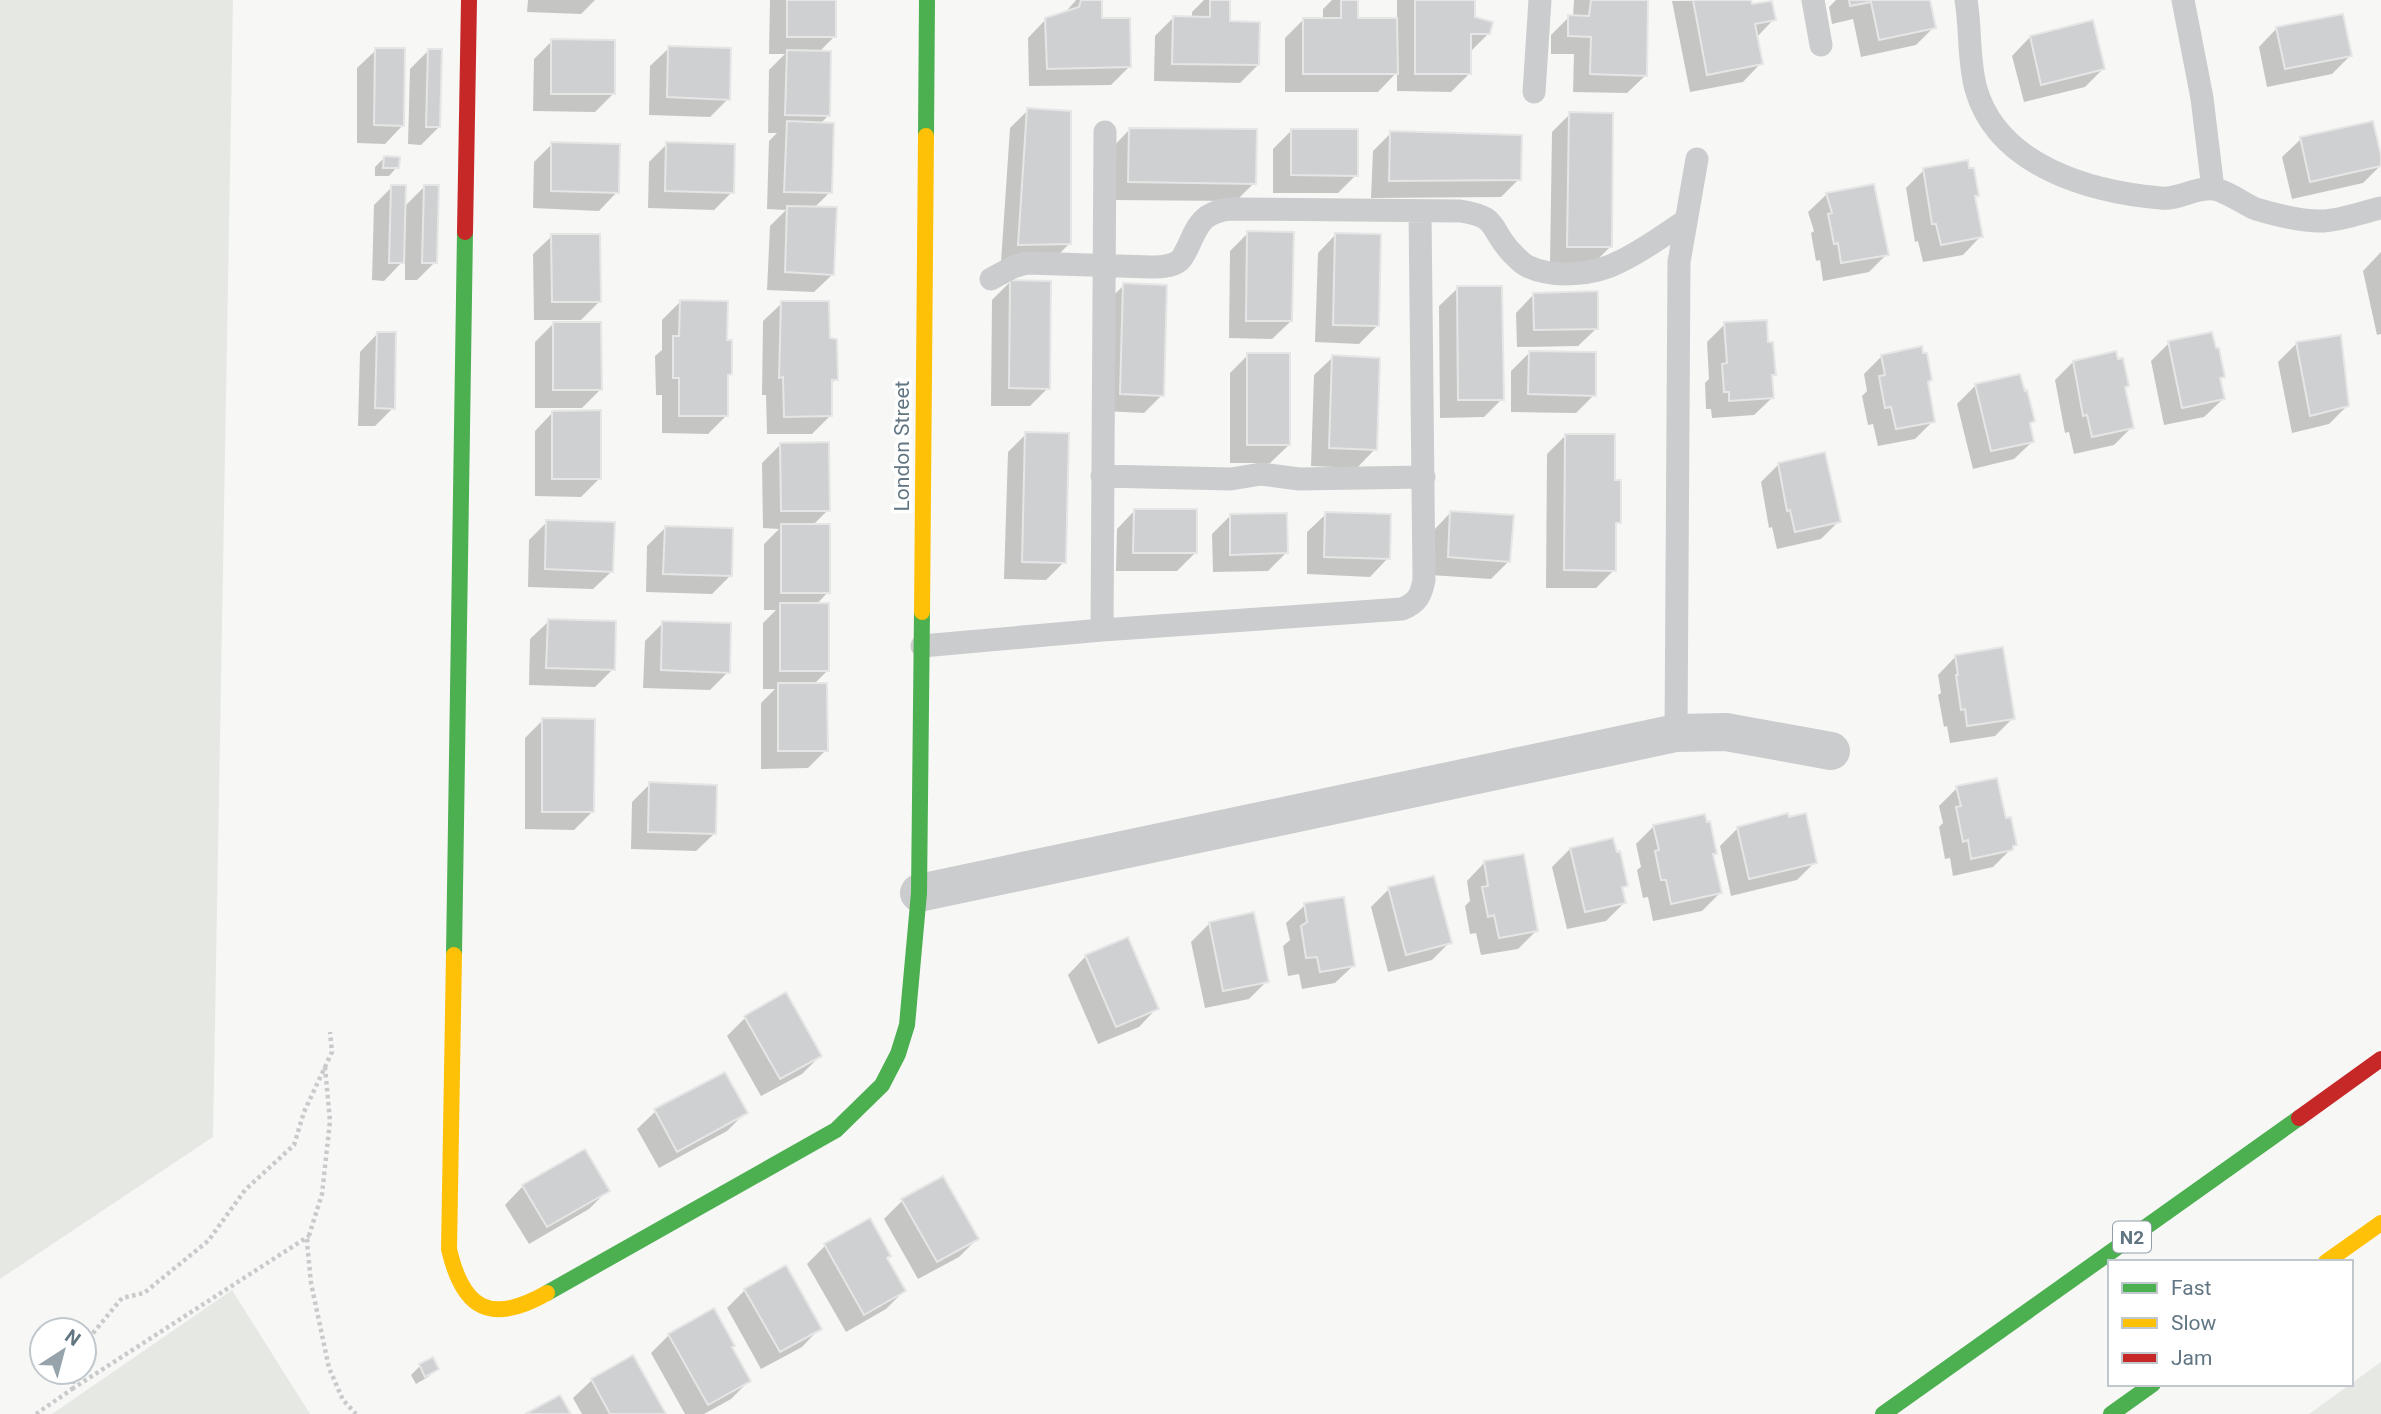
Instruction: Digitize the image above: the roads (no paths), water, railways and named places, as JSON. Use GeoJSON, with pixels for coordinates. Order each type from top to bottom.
{"type":"FeatureCollection","features":[{"type":"Feature","properties":{"kind":"main road","name":"London Street"},"geometry":{"type":"LineString","coordinates":[[469,0],[449,1249],[454,1272],[463,1292],[481,1307],[505,1311],[533,1301],[836,1130],[882,1085],[898,1054],[907,1025],[919,893],[927,0]]}},
{"type":"Feature","properties":{"kind":"main road"},"geometry":{"type":"LineString","coordinates":[[2259,1146],[2381,1042]]}},
{"type":"Feature","properties":{"kind":"main road","name":"N2"},"geometry":{"type":"LineString","coordinates":[[1883,1414],[2381,1059]]}},
{"type":"Feature","properties":{"kind":"main road"},"geometry":{"type":"LineString","coordinates":[[2329,1260],[2381,1223]]}},
{"type":"Feature","properties":{"kind":"main road"},"geometry":{"type":"LineString","coordinates":[[2111,1414],[2150,1386]]}},
{"type":"Feature","properties":{"kind":"street"},"geometry":{"type":"LineString","coordinates":[[919,893],[1676,733],[1726,732],[1831,751]]}},
{"type":"Feature","properties":{"kind":"lane"},"geometry":{"type":"LineString","coordinates":[[1534,92],[1541,0]]}},
{"type":"Feature","properties":{"kind":"lane"},"geometry":{"type":"LineString","coordinates":[[1813,0],[1821,45]]}},
{"type":"Feature","properties":{"kind":"lane"},"geometry":{"type":"LineString","coordinates":[[1966,0],[1976,92],[2000,135],[2014,150],[2034,161],[2079,182],[2120,193],[2164,199],[2213,189],[2257,209],[2325,221],[2381,208]]}},
{"type":"Feature","properties":{"kind":"lane"},"geometry":{"type":"LineString","coordinates":[[2183,0],[2202,98],[2213,189]]}},
{"type":"Feature","properties":{"kind":"lane"},"geometry":{"type":"LineString","coordinates":[[1102,630],[1105,132]]}},
{"type":"Feature","properties":{"kind":"lane"},"geometry":{"type":"LineString","coordinates":[[1676,733],[1679,262],[1697,159]]}},
{"type":"Feature","properties":{"kind":"lane"},"geometry":{"type":"LineString","coordinates":[[991,279],[1027,263],[1167,266],[1178,261],[1199,225],[1214,211],[1460,211],[1479,214],[1489,219],[1510,251],[1525,265],[1563,274],[1589,272],[1619,263],[1685,221]]}},
{"type":"Feature","properties":{"kind":"lane"},"geometry":{"type":"LineString","coordinates":[[922,646],[1102,630],[1402,609],[1414,604],[1420,598],[1424,580],[1420,211]]}},
{"type":"Feature","properties":{"kind":"lane"},"geometry":{"type":"LineString","coordinates":[[1102,476],[1231,479],[1261,474],[1299,480],[1424,477]]}}]}
